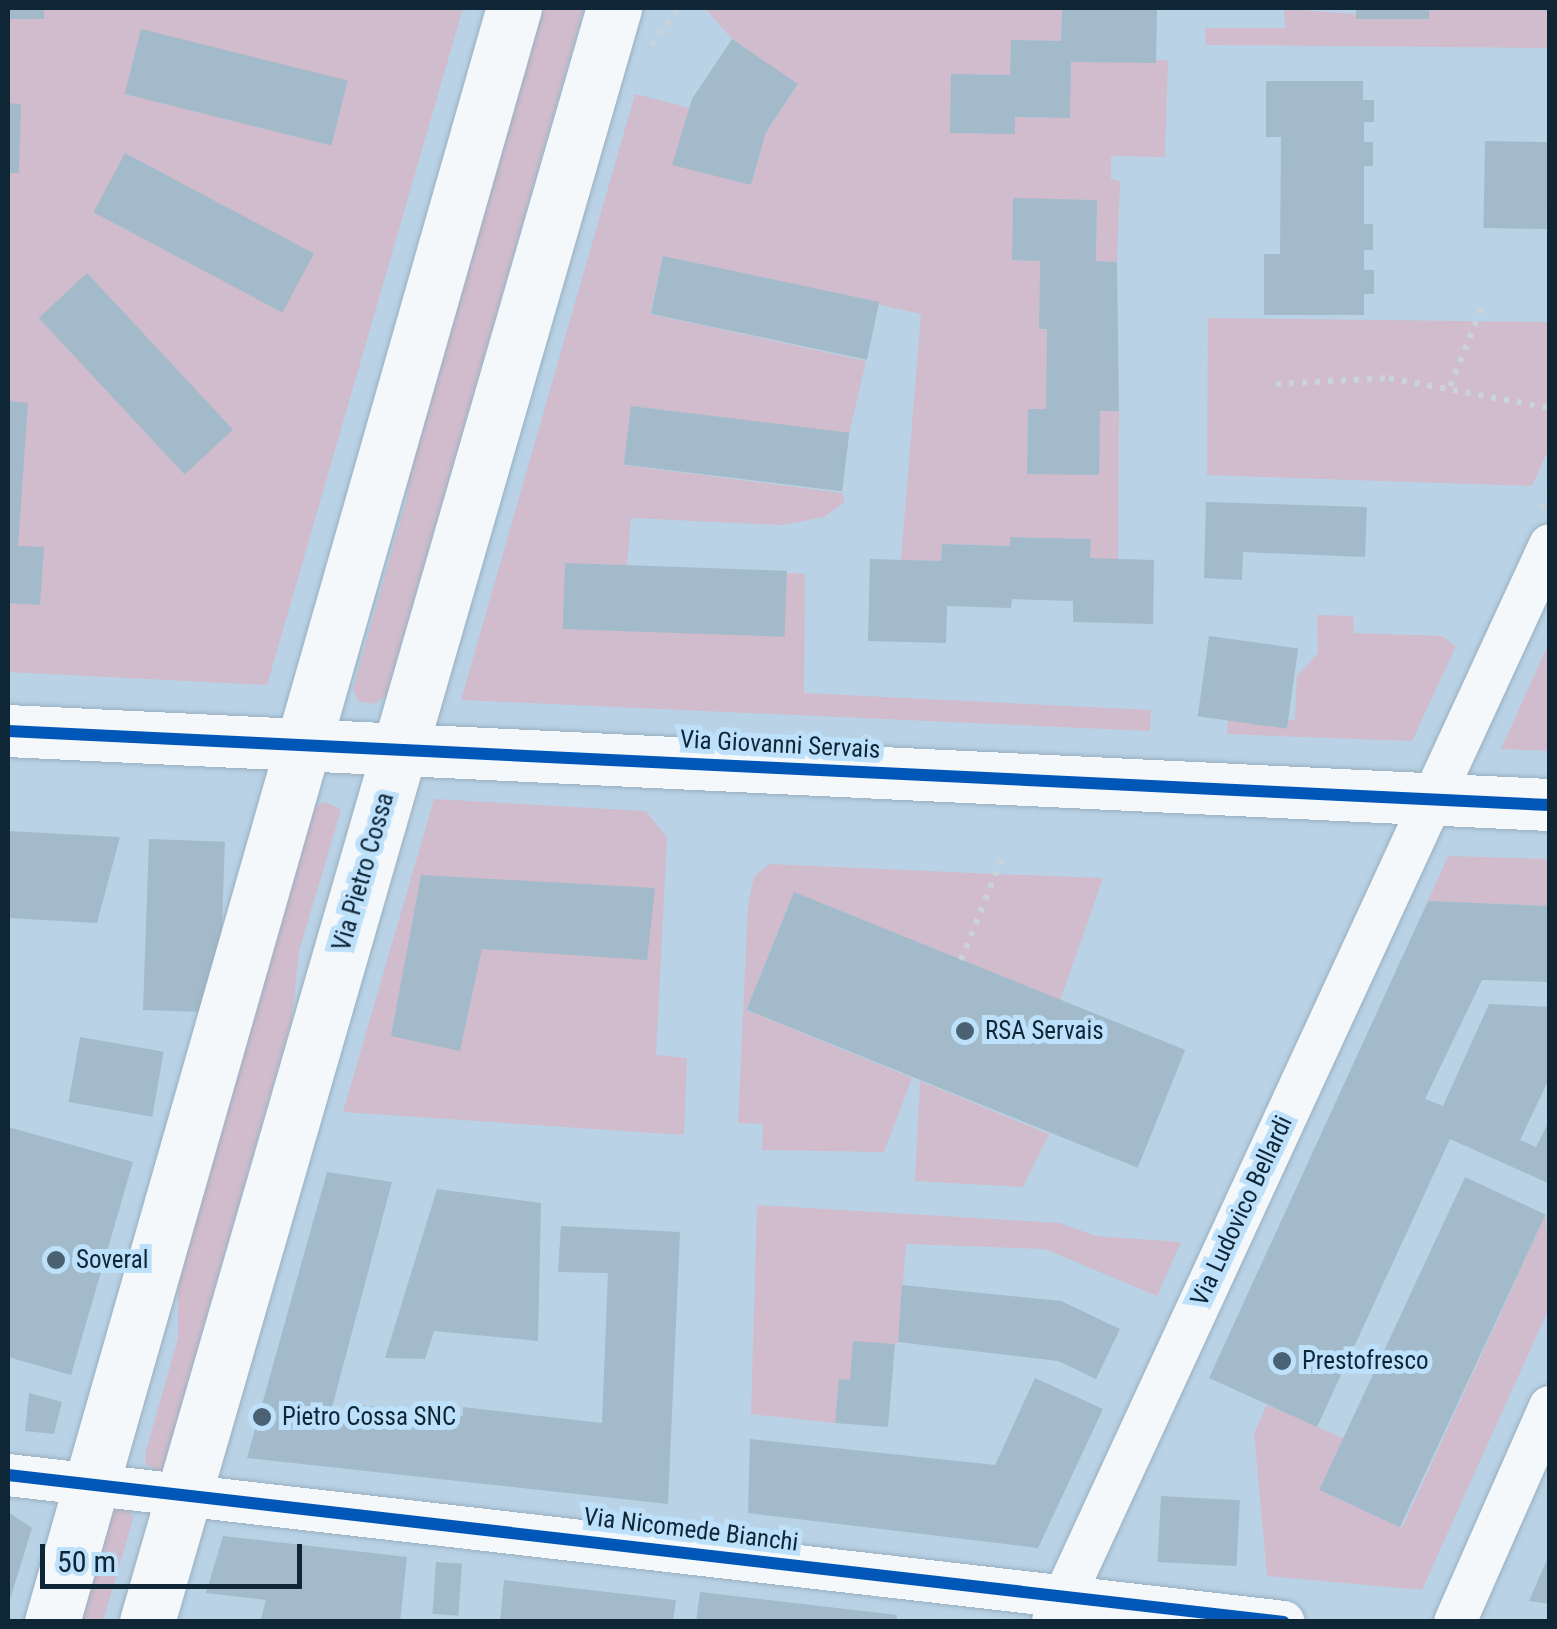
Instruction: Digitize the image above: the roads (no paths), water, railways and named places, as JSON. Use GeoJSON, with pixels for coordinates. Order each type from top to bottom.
{"type":"FeatureCollection","features":[{"type":"Feature","properties":{"kind":"main road"},"geometry":{"type":"LineString","coordinates":[[52,1622],[514,8]]}},
{"type":"Feature","properties":{"kind":"main road","name":"Via Pietro Cossa"},"geometry":{"type":"LineString","coordinates":[[146,1622],[614,8]]}},
{"type":"Feature","properties":{"kind":"street"},"geometry":{"type":"LineString","coordinates":[[1431,800],[1550,545]]}},
{"type":"Feature","properties":{"kind":"street","name":"Via Giovanni Servais"},"geometry":{"type":"LineString","coordinates":[[8,731],[1550,805]]}},
{"type":"Feature","properties":{"kind":"street","name":"Via Ludovico Bellardi"},"geometry":{"type":"LineString","coordinates":[[1058,1610],[1431,800]]}},
{"type":"Feature","properties":{"kind":"street"},"geometry":{"type":"LineString","coordinates":[[1455,1622],[1550,1406]]}},
{"type":"Feature","properties":{"kind":"street"},"geometry":{"type":"LineString","coordinates":[[8,1475],[92,1485]]}},
{"type":"Feature","properties":{"kind":"street","name":"Via Nicomede Bianchi"},"geometry":{"type":"LineString","coordinates":[[92,1485],[1058,1610],[1284,1622]]}},
{"type":"Feature","properties":{"kind":"place","name":"RSA Servais"},"geometry":{"type":"Point","coordinates":[965,1031]}},
{"type":"Feature","properties":{"kind":"place","name":"Soveral"},"geometry":{"type":"Point","coordinates":[56,1260]}},
{"type":"Feature","properties":{"kind":"place","name":"Prestofresco"},"geometry":{"type":"Point","coordinates":[1282,1361]}},
{"type":"Feature","properties":{"kind":"place","name":"Pietro Cossa SNC"},"geometry":{"type":"Point","coordinates":[262,1417]}}]}
